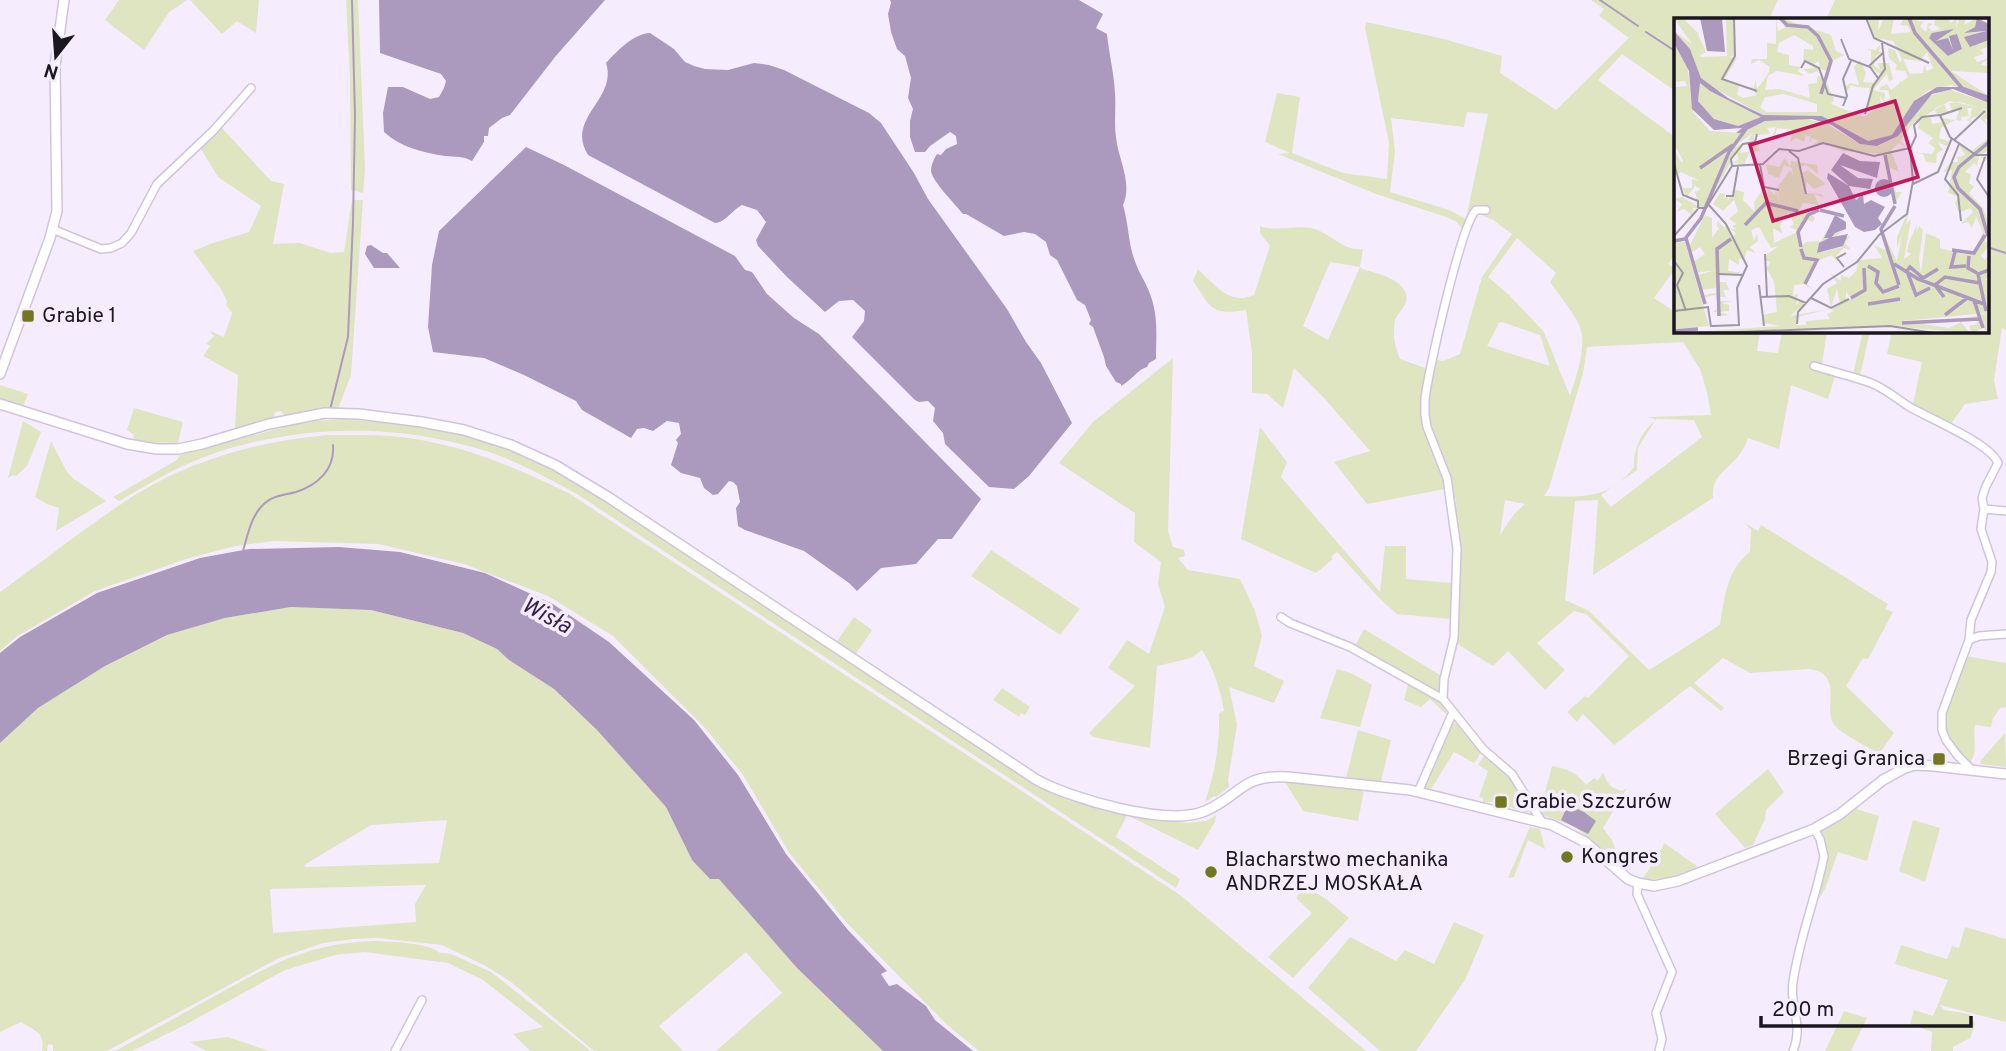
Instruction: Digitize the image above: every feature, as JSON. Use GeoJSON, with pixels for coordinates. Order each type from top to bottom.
{"type":"FeatureCollection","features":[{"type":"Feature","properties":{"kind":"street"},"geometry":{"type":"LineString","coordinates":[[0,374],[52,229],[57,202],[55,66],[64,0]]}},
{"type":"Feature","properties":{"kind":"street"},"geometry":{"type":"LineString","coordinates":[[52,229],[101,249],[122,243],[131,233],[156,184],[213,131],[251,88]]}},
{"type":"Feature","properties":{"kind":"street"},"geometry":{"type":"LineString","coordinates":[[1443,699],[1444,679],[1454,638],[1457,549],[1447,478],[1427,427],[1425,399],[1445,303],[1465,229],[1476,210],[1486,211]]}},
{"type":"Feature","properties":{"kind":"street"},"geometry":{"type":"LineString","coordinates":[[1814,366],[1873,384],[1987,450],[1998,463],[1982,498],[1984,509],[1981,535],[1990,554],[1990,578],[1972,620],[1969,640],[1941,722],[1946,740],[1972,770]]}},
{"type":"Feature","properties":{"kind":"street"},"geometry":{"type":"LineString","coordinates":[[0,404],[127,444],[157,449],[178,449],[202,444],[280,421],[325,413],[389,418],[472,433],[511,445],[578,478],[1046,785],[1076,797],[1118,808],[1178,816],[1206,811],[1246,783],[1269,777],[1418,792],[1560,828],[1593,848],[1620,874],[1638,883],[1654,886],[1678,881],[1814,829],[1840,814],[1883,779],[1905,768],[1915,765],[2006,774]]}},
{"type":"Feature","properties":{"kind":"street"},"geometry":{"type":"LineString","coordinates":[[1984,509],[2006,511]]}},
{"type":"Feature","properties":{"kind":"street"},"geometry":{"type":"LineString","coordinates":[[1281,617],[1350,646],[1443,699],[1483,749],[1512,774],[1542,822]]}},
{"type":"Feature","properties":{"kind":"street"},"geometry":{"type":"LineString","coordinates":[[1969,640],[1986,634],[2006,634]]}},
{"type":"Feature","properties":{"kind":"street"},"geometry":{"type":"LineString","coordinates":[[1418,792],[1453,712]]}},
{"type":"Feature","properties":{"kind":"street"},"geometry":{"type":"LineString","coordinates":[[1793,1051],[1798,1029],[1792,984],[1824,856],[1821,839],[1814,829]]}},
{"type":"Feature","properties":{"kind":"street"},"geometry":{"type":"LineString","coordinates":[[1638,883],[1637,894],[1672,969],[1671,979],[1656,1013],[1662,1039],[1659,1051]]}},
{"type":"Feature","properties":{"kind":"street"},"geometry":{"type":"LineString","coordinates":[[395,1051],[422,1000]]}},
{"type":"Feature","properties":{"kind":"green space"},"geometry":{"type":"Polygon","coordinates":[[[119,0],[187,0],[169,12],[144,50],[105,20],[119,0]]]}},
{"type":"Feature","properties":{"kind":"green space"},"geometry":{"type":"Polygon","coordinates":[[[190,0],[259,0],[256,33],[237,21],[222,34],[190,0]]]}},
{"type":"Feature","properties":{"kind":"green space"},"geometry":{"type":"Polygon","coordinates":[[[346,0],[358,0],[365,170],[363,193],[351,190],[346,0]]]}},
{"type":"Feature","properties":{"kind":"green space"},"geometry":{"type":"Polygon","coordinates":[[[1591,0],[1778,0],[1769,18],[1674,18],[1674,90],[1622,54],[1598,80],[1674,136],[1674,255],[1668,264],[1674,270],[1654,298],[1674,311],[1674,332],[1760,332],[1757,351],[1778,353],[1782,332],[1827,332],[1821,371],[1835,376],[1828,399],[1791,385],[1779,449],[1748,438],[1740,454],[1717,478],[1713,498],[1593,575],[1598,500],[1575,501],[1565,600],[1589,611],[1649,670],[1720,625],[1731,576],[1750,552],[1751,530],[1745,523],[1758,531],[1761,525],[1888,604],[1885,609],[1893,612],[1868,659],[1863,658],[1846,686],[1894,733],[1879,754],[1836,727],[1830,712],[1830,686],[1827,678],[1810,669],[1750,673],[1723,658],[1694,683],[1724,708],[1721,711],[1690,686],[1614,745],[1583,714],[1577,722],[1567,712],[1585,696],[1588,698],[1629,656],[1586,614],[1574,611],[1537,643],[1565,670],[1545,690],[1508,651],[1493,666],[1456,643],[1460,576],[1456,501],[1448,468],[1429,420],[1428,394],[1437,360],[1443,361],[1460,354],[1482,277],[1512,234],[1493,220],[1477,213],[1469,230],[1462,229],[1457,222],[1446,217],[1376,194],[1278,154],[1290,153],[1265,142],[1277,93],[1300,97],[1292,153],[1343,173],[1387,179],[1389,143],[1365,28],[1366,22],[1444,39],[1502,56],[1500,73],[1556,110],[1629,38],[1599,16],[1604,9],[1591,0]],[[1467,112],[1464,127],[1391,118],[1395,151],[1390,192],[1449,210],[1466,219],[1488,114],[1467,112]],[[1517,238],[1488,277],[1544,332],[1570,396],[1581,358],[1582,335],[1573,315],[1550,282],[1556,273],[1517,238]],[[1499,323],[1487,346],[1550,366],[1540,335],[1499,323]],[[1683,342],[1587,347],[1583,373],[1549,488],[1544,496],[1582,496],[1614,486],[1601,495],[1611,507],[1702,437],[1694,420],[1655,420],[1648,417],[1711,415],[1700,369],[1683,342]],[[1505,500],[1500,535],[1515,513],[1525,504],[1505,500]]]}},
{"type":"Feature","properties":{"kind":"green space"},"geometry":{"type":"Polygon","coordinates":[[[1835,0],[2006,0],[2006,330],[2002,328],[1994,380],[1998,399],[1965,404],[1951,424],[1913,404],[1922,362],[1887,354],[1892,332],[1988,332],[1988,18],[1826,18],[1835,0]]]}},
{"type":"Feature","properties":{"kind":"green space"},"geometry":{"type":"Polygon","coordinates":[[[221,127],[271,181],[284,184],[273,244],[299,243],[331,253],[344,252],[352,200],[363,200],[351,375],[338,409],[285,416],[281,411],[275,412],[273,419],[235,428],[238,375],[203,356],[210,346],[206,344],[214,336],[210,331],[224,337],[232,313],[226,305],[227,301],[221,289],[193,251],[249,232],[261,206],[218,177],[201,149],[221,127]]]}},
{"type":"Feature","properties":{"kind":"green space"},"geometry":{"type":"Polygon","coordinates":[[[1260,226],[1318,230],[1349,248],[1363,249],[1362,269],[1391,279],[1403,288],[1406,302],[1395,321],[1395,345],[1400,359],[1428,369],[1422,394],[1422,411],[1447,485],[1445,489],[1367,504],[1334,462],[1370,451],[1294,368],[1283,408],[1267,394],[1252,393],[1252,353],[1246,310],[1225,312],[1213,308],[1193,281],[1198,269],[1230,296],[1245,298],[1254,295],[1270,246],[1260,233],[1260,226]],[[1330,262],[1303,326],[1328,340],[1360,267],[1330,262]]]}},
{"type":"Feature","properties":{"kind":"green space"},"geometry":{"type":"Polygon","coordinates":[[[1863,332],[1870,332],[1860,376],[1853,374],[1863,332]]]}},
{"type":"Feature","properties":{"kind":"green space"},"geometry":{"type":"Polygon","coordinates":[[[1173,358],[1168,531],[1173,547],[1184,550],[1185,556],[1178,558],[1188,570],[1240,579],[1255,611],[1262,636],[1254,666],[1284,681],[1274,703],[1229,687],[1237,725],[1229,787],[1205,802],[1216,758],[1219,713],[1224,711],[1216,679],[1202,650],[1191,658],[1157,666],[1150,748],[1093,737],[1089,733],[1135,686],[1108,668],[1127,640],[1149,654],[1165,607],[1158,584],[1161,562],[1134,542],[1135,513],[1059,463],[1093,422],[1173,358]]]}},
{"type":"Feature","properties":{"kind":"green space"},"geometry":{"type":"Polygon","coordinates":[[[0,385],[28,394],[23,407],[0,398],[0,385]]]}},
{"type":"Feature","properties":{"kind":"green space"},"geometry":{"type":"Polygon","coordinates":[[[134,408],[183,422],[178,443],[133,440],[134,435],[127,430],[134,408]]]}},
{"type":"Feature","properties":{"kind":"green space"},"geometry":{"type":"Polygon","coordinates":[[[344,419],[447,431],[488,441],[533,459],[607,501],[1043,789],[1070,801],[1127,814],[1187,823],[1206,821],[1216,815],[1215,822],[1198,850],[1127,815],[1116,837],[1180,879],[1176,888],[577,494],[521,465],[486,451],[416,435],[380,431],[309,433],[238,446],[204,457],[119,501],[113,497],[177,460],[180,455],[303,422],[344,419]]]}},
{"type":"Feature","properties":{"kind":"green space"},"geometry":{"type":"Polygon","coordinates":[[[23,421],[41,432],[27,466],[16,476],[8,478],[23,421]]]}},
{"type":"Feature","properties":{"kind":"green space"},"geometry":{"type":"Polygon","coordinates":[[[1655,421],[1638,448],[1637,470],[1617,484],[1634,467],[1639,441],[1655,421]]]}},
{"type":"Feature","properties":{"kind":"green space"},"geometry":{"type":"Polygon","coordinates":[[[1260,427],[1287,462],[1281,477],[1380,592],[1385,546],[1406,546],[1406,579],[1452,583],[1450,619],[1397,614],[1337,552],[1331,557],[1333,559],[1316,573],[1241,539],[1260,427]]]}},
{"type":"Feature","properties":{"kind":"green space"},"geometry":{"type":"Polygon","coordinates":[[[328,435],[398,437],[450,446],[531,475],[570,494],[1180,895],[1366,1051],[979,1051],[946,1024],[847,923],[790,854],[743,775],[706,729],[613,636],[548,596],[464,564],[378,544],[274,541],[235,546],[186,559],[95,591],[16,637],[0,651],[0,592],[118,506],[157,482],[204,462],[252,447],[328,435]]]}},
{"type":"Feature","properties":{"kind":"green space"},"geometry":{"type":"Polygon","coordinates":[[[51,441],[67,472],[106,501],[56,531],[59,508],[35,497],[51,441]]]}},
{"type":"Feature","properties":{"kind":"green space"},"geometry":{"type":"Polygon","coordinates":[[[991,550],[1080,609],[1060,635],[971,576],[991,550]]]}},
{"type":"Feature","properties":{"kind":"green space"},"geometry":{"type":"Polygon","coordinates":[[[291,607],[371,610],[463,633],[497,649],[509,660],[554,689],[597,730],[666,807],[692,860],[719,879],[797,968],[883,1051],[716,1051],[782,993],[746,952],[659,1026],[683,1051],[594,1051],[511,982],[486,966],[442,945],[378,938],[323,943],[279,958],[107,1051],[53,1051],[53,1045],[48,1044],[47,1051],[42,1051],[41,1036],[21,1022],[0,1032],[0,743],[38,708],[105,666],[167,635],[225,618],[291,607]],[[447,820],[371,825],[304,865],[439,863],[447,820]],[[426,885],[270,889],[273,933],[416,922],[415,904],[426,885]]]}},
{"type":"Feature","properties":{"kind":"green space"},"geometry":{"type":"Polygon","coordinates":[[[854,617],[872,630],[855,655],[837,641],[854,617]]]}},
{"type":"Feature","properties":{"kind":"green space"},"geometry":{"type":"Polygon","coordinates":[[[1364,629],[1440,675],[1440,690],[1435,692],[1329,637],[1330,635],[1356,644],[1364,629]]]}},
{"type":"Feature","properties":{"kind":"green space"},"geometry":{"type":"Polygon","coordinates":[[[1965,656],[2006,663],[2006,707],[2000,708],[1991,727],[1975,725],[1975,749],[1970,762],[1950,740],[1945,724],[1945,714],[1965,656]]]}},
{"type":"Feature","properties":{"kind":"green space"},"geometry":{"type":"Polygon","coordinates":[[[1337,669],[1351,673],[1372,685],[1360,727],[1320,718],[1337,669]]]}},
{"type":"Feature","properties":{"kind":"green space"},"geometry":{"type":"Polygon","coordinates":[[[1408,684],[1426,692],[1442,704],[1448,716],[1430,699],[1421,707],[1404,700],[1408,684]]]}},
{"type":"Feature","properties":{"kind":"green space"},"geometry":{"type":"Polygon","coordinates":[[[1002,688],[1030,707],[1025,715],[1021,713],[1019,717],[993,700],[1002,688]]]}},
{"type":"Feature","properties":{"kind":"green space"},"geometry":{"type":"Polygon","coordinates":[[[1453,722],[1474,741],[1480,754],[1474,763],[1454,752],[1431,789],[1424,788],[1453,722]]]}},
{"type":"Feature","properties":{"kind":"green space"},"geometry":{"type":"Polygon","coordinates":[[[1358,730],[1391,740],[1381,781],[1346,778],[1358,730]]]}},
{"type":"Feature","properties":{"kind":"green space"},"geometry":{"type":"Polygon","coordinates":[[[2005,733],[2006,767],[1980,764],[1981,760],[2005,733]]]}},
{"type":"Feature","properties":{"kind":"green space"},"geometry":{"type":"Polygon","coordinates":[[[1486,756],[1521,794],[1530,809],[1527,813],[1496,802],[1483,802],[1483,798],[1479,797],[1488,771],[1478,765],[1486,756]]]}},
{"type":"Feature","properties":{"kind":"green space"},"geometry":{"type":"Polygon","coordinates":[[[1552,766],[1571,772],[1586,785],[1594,778],[1598,781],[1603,772],[1612,787],[1622,791],[1627,788],[1603,828],[1612,840],[1621,865],[1575,827],[1543,815],[1540,811],[1552,766]]]}},
{"type":"Feature","properties":{"kind":"green space"},"geometry":{"type":"Polygon","coordinates":[[[1768,769],[1784,792],[1766,810],[1765,819],[1753,845],[1745,848],[1715,814],[1768,769]]]}},
{"type":"Feature","properties":{"kind":"green space"},"geometry":{"type":"Polygon","coordinates":[[[1285,782],[1364,790],[1358,821],[1303,811],[1285,782]]]}},
{"type":"Feature","properties":{"kind":"green space"},"geometry":{"type":"Polygon","coordinates":[[[1853,808],[1879,816],[1867,861],[1838,852],[1825,889],[1813,908],[1828,851],[1821,831],[1853,808]]]}},
{"type":"Feature","properties":{"kind":"green space"},"geometry":{"type":"Polygon","coordinates":[[[1913,820],[1940,828],[1925,882],[1899,871],[1913,820]]]}},
{"type":"Feature","properties":{"kind":"green space"},"geometry":{"type":"Polygon","coordinates":[[[1530,827],[1540,829],[1545,849],[1528,840],[1514,877],[1508,878],[1530,827]]]}},
{"type":"Feature","properties":{"kind":"green space"},"geometry":{"type":"Polygon","coordinates":[[[1664,843],[1698,867],[1664,879],[1643,878],[1664,843]]]}},
{"type":"Feature","properties":{"kind":"green space"},"geometry":{"type":"Polygon","coordinates":[[[1304,886],[1326,899],[1349,918],[1293,978],[1268,957],[1312,913],[1296,898],[1304,886]]]}},
{"type":"Feature","properties":{"kind":"green space"},"geometry":{"type":"Polygon","coordinates":[[[1454,922],[1484,935],[1465,980],[1416,1051],[1380,1051],[1308,988],[1350,937],[1396,961],[1405,950],[1434,964],[1454,922]]]}},
{"type":"Feature","properties":{"kind":"green space"},"geometry":{"type":"Polygon","coordinates":[[[1965,927],[2006,939],[2006,1022],[1940,1005],[1944,1010],[1970,1014],[1975,1024],[1970,1038],[1953,1047],[1953,1051],[1931,1051],[1932,1032],[1910,1024],[1914,1010],[1933,1016],[1948,980],[1895,964],[1901,945],[1947,959],[1952,946],[1959,948],[1965,927]]]}},
{"type":"Feature","properties":{"kind":"green space"},"geometry":{"type":"Polygon","coordinates":[[[378,941],[428,947],[491,972],[591,1051],[530,1051],[513,1034],[543,1027],[483,980],[448,963],[365,952],[335,955],[285,970],[132,1051],[115,1051],[291,957],[332,946],[378,941]]]}},
{"type":"Feature","properties":{"kind":"green space"},"geometry":{"type":"Polygon","coordinates":[[[1844,1011],[1867,1018],[1851,1051],[1825,1051],[1844,1011]]]}},
{"type":"Feature","properties":{"kind":"green space"},"geometry":{"type":"Polygon","coordinates":[[[228,1037],[269,1051],[206,1051],[190,1042],[228,1037]]]}},
{"type":"Feature","properties":{"kind":"water"},"geometry":{"type":"Polygon","coordinates":[[[379,0],[605,0],[555,57],[510,115],[489,128],[488,136],[484,136],[484,142],[472,161],[413,148],[397,142],[384,132],[383,113],[388,87],[403,87],[430,99],[439,97],[446,81],[441,74],[380,53],[379,0]]]}},
{"type":"Feature","properties":{"kind":"water"},"geometry":{"type":"Polygon","coordinates":[[[890,0],[1079,0],[1103,14],[1096,28],[1107,34],[1114,86],[1117,145],[1126,180],[1123,205],[1133,257],[1152,298],[1156,324],[1156,359],[1125,384],[1121,386],[1116,382],[1106,366],[1093,327],[1089,324],[1091,320],[1085,305],[1077,300],[1057,260],[1050,255],[1046,242],[1035,234],[1024,232],[1004,236],[963,214],[935,181],[931,171],[934,160],[937,154],[941,155],[946,149],[957,144],[956,136],[950,132],[925,152],[915,152],[910,137],[913,109],[908,98],[911,78],[905,56],[897,49],[891,32],[888,14],[890,0]]]}},
{"type":"Feature","properties":{"kind":"water"},"geometry":{"type":"Polygon","coordinates":[[[650,33],[674,49],[685,62],[694,66],[728,70],[754,63],[769,65],[869,113],[881,123],[928,199],[1007,309],[1041,363],[1072,423],[1029,476],[1014,489],[989,487],[945,444],[943,433],[933,421],[935,408],[928,401],[915,400],[852,337],[864,321],[865,311],[853,300],[839,301],[825,312],[758,246],[756,240],[766,222],[757,210],[742,205],[715,223],[588,155],[583,142],[583,130],[605,87],[608,76],[606,63],[620,48],[650,33]]]}},
{"type":"Feature","properties":{"kind":"water"},"geometry":{"type":"Polygon","coordinates":[[[526,147],[735,256],[745,270],[752,272],[767,294],[794,318],[819,334],[981,499],[952,539],[938,539],[916,564],[881,568],[857,591],[804,551],[738,526],[736,508],[740,502],[737,486],[733,482],[729,481],[718,494],[713,495],[704,488],[700,478],[681,473],[671,465],[678,443],[676,440],[681,434],[679,423],[667,421],[653,431],[637,429],[631,438],[582,410],[576,401],[524,375],[484,358],[433,352],[428,327],[432,265],[439,231],[526,147]]]}},
{"type":"Feature","properties":{"kind":"water"},"geometry":{"type":"Polygon","coordinates":[[[371,245],[387,253],[400,268],[374,268],[365,254],[367,246],[371,245]]]}},
{"type":"Feature","properties":{"kind":"water","name":"Wisła"},"geometry":{"type":"Polygon","coordinates":[[[339,547],[400,552],[485,573],[553,604],[609,642],[694,720],[738,775],[786,854],[848,930],[887,971],[881,974],[889,986],[897,984],[926,1006],[935,1020],[973,1051],[883,1051],[797,968],[719,879],[710,879],[692,860],[666,807],[597,730],[554,689],[509,660],[497,649],[463,633],[371,610],[291,607],[225,618],[167,635],[105,666],[38,708],[0,743],[0,653],[20,637],[97,593],[200,558],[249,549],[339,547]]]}},
{"type":"Feature","properties":{"kind":"water"},"geometry":{"type":"Polygon","coordinates":[[[1568,805],[1596,821],[1588,834],[1561,820],[1568,805]]]}},
{"type":"Feature","properties":{"kind":"waterway"},"geometry":{"type":"LineString","coordinates":[[330,410],[348,337],[355,116],[352,0]]}},
{"type":"Feature","properties":{"kind":"waterway"},"geometry":{"type":"LineString","coordinates":[[1600,0],[1638,26]]}},
{"type":"Feature","properties":{"kind":"waterway"},"geometry":{"type":"LineString","coordinates":[[1646,32],[1674,50]]}},
{"type":"Feature","properties":{"kind":"waterway"},"geometry":{"type":"LineString","coordinates":[[1988,247],[2006,253]]}},
{"type":"Feature","properties":{"kind":"waterway"},"geometry":{"type":"LineString","coordinates":[[243,551],[251,525],[260,508],[272,498],[304,489],[318,480],[328,469],[333,445]]}},
{"type":"Feature","properties":{"kind":"place","name":"Grabie 1"},"geometry":{"type":"Point","coordinates":[28,316]}},
{"type":"Feature","properties":{"kind":"place","name":"Brzegi Granica"},"geometry":{"type":"Point","coordinates":[1939,759]}},
{"type":"Feature","properties":{"kind":"place","name":"Grabie Szczurów"},"geometry":{"type":"Point","coordinates":[1501,802]}},
{"type":"Feature","properties":{"kind":"place","name":"Kongres"},"geometry":{"type":"Point","coordinates":[1567,857]}},
{"type":"Feature","properties":{"kind":"place","name":"Blacharstwo mechanika ANDRZEJ MOSKAŁA"},"geometry":{"type":"Point","coordinates":[1211,872]}}]}
